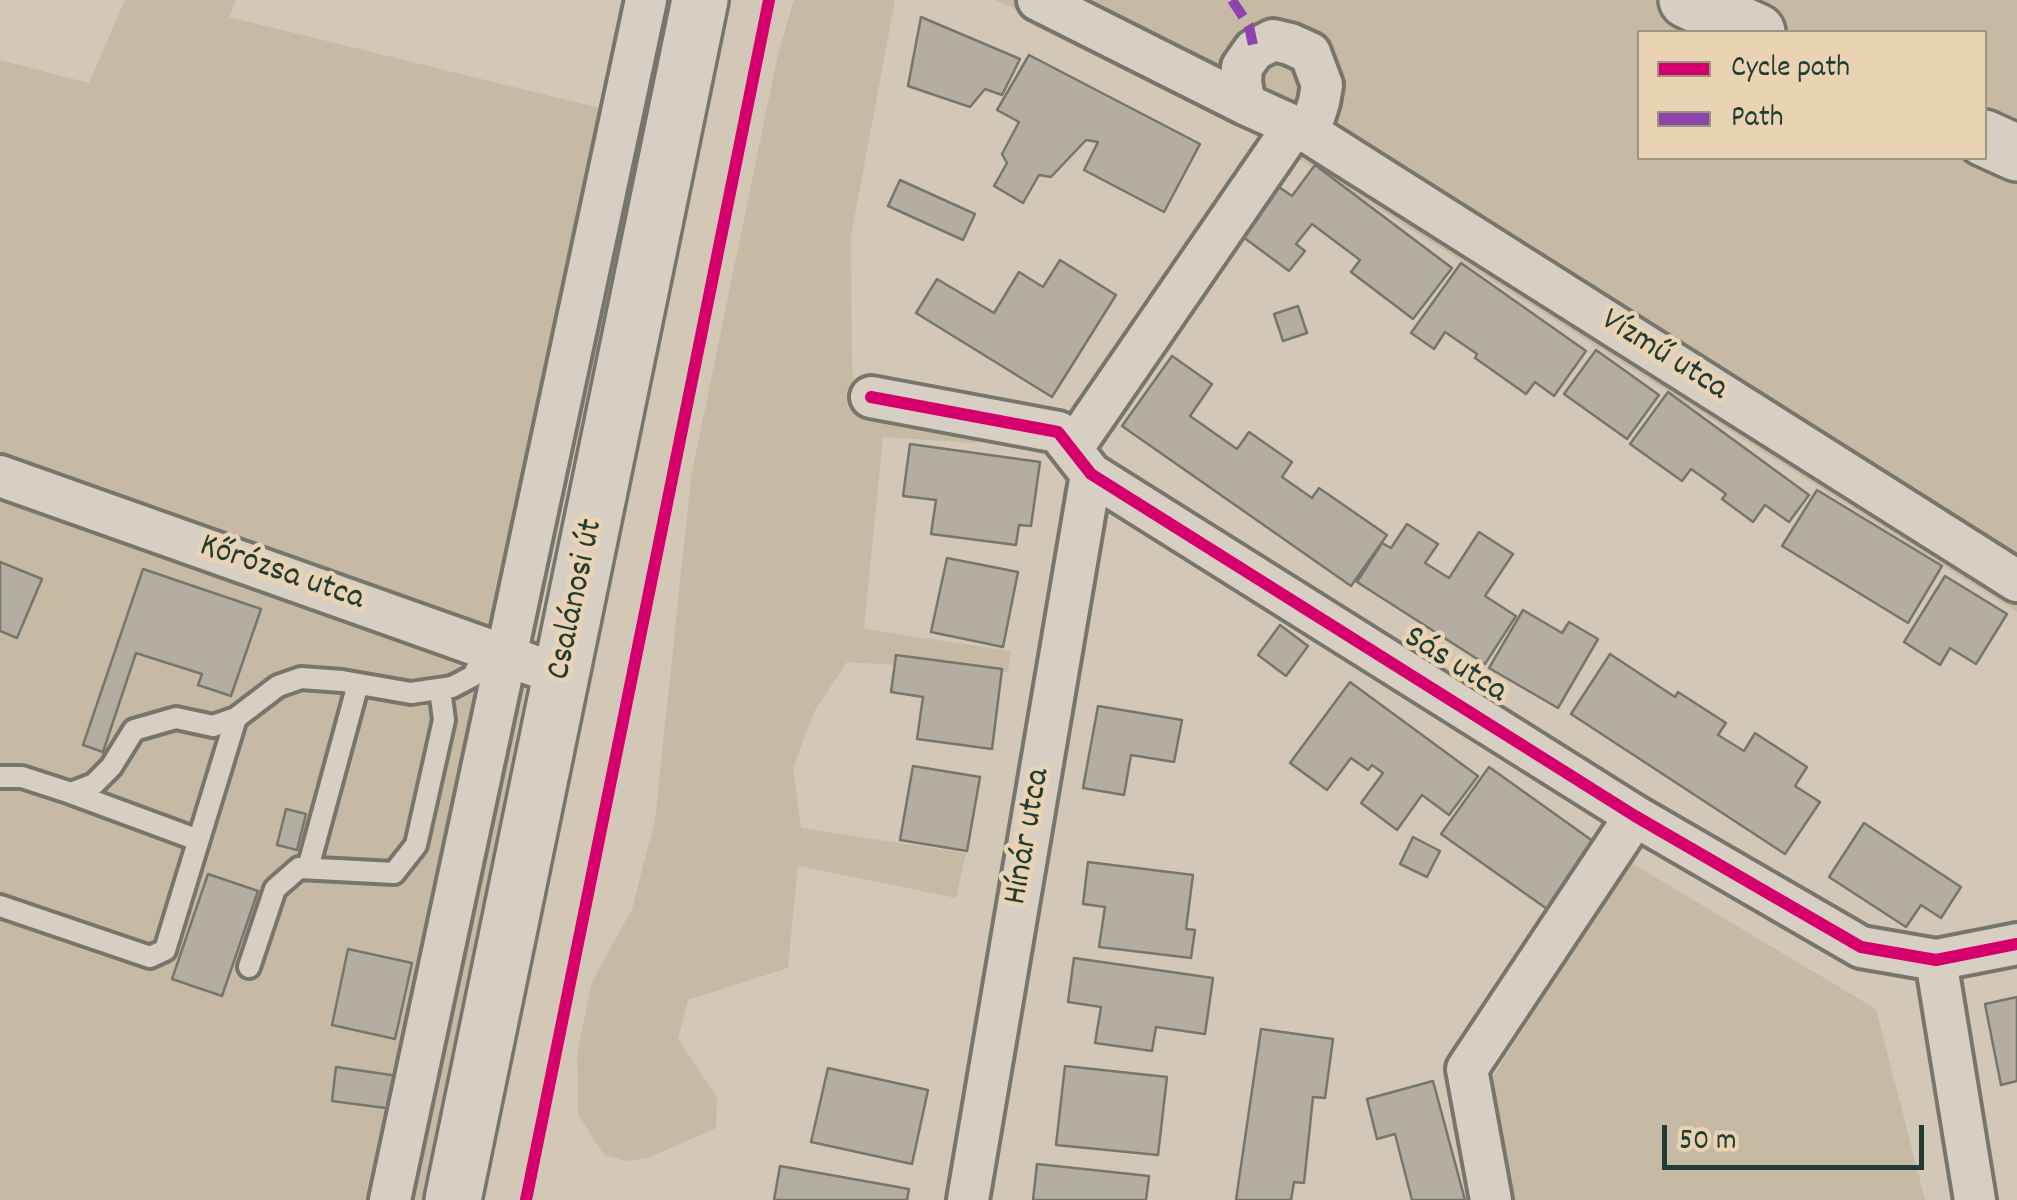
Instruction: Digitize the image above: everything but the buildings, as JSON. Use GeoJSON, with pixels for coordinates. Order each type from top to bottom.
{"type":"FeatureCollection","features":[{"type":"Feature","properties":{"kind":"street"},"geometry":{"type":"LineString","coordinates":[[390,1200],[497,651],[646,0]]}},
{"type":"Feature","properties":{"kind":"street","name":"Csalánosi út"},"geometry":{"type":"LineString","coordinates":[[453,1200],[700,0]]}},
{"type":"Feature","properties":{"kind":"street","name":"Vízmű utca"},"geometry":{"type":"LineString","coordinates":[[1038,0],[1301,129],[2017,581]]}},
{"type":"Feature","properties":{"kind":"street"},"geometry":{"type":"LineString","coordinates":[[1687,0],[1753,30]]}},
{"type":"Feature","properties":{"kind":"street"},"geometry":{"type":"LineString","coordinates":[[1081,461],[1319,102],[1322,85],[1310,53],[1274,40],[1254,50],[1242,66],[1245,104]]}},
{"type":"Feature","properties":{"kind":"street"},"geometry":{"type":"LineString","coordinates":[[1987,139],[2017,153]]}},
{"type":"Feature","properties":{"kind":"street","name":"Sás utca"},"geometry":{"type":"LineString","coordinates":[[872,397],[1058,432],[1081,461],[1635,816],[1861,947],[1936,960],[2017,944]]}},
{"type":"Feature","properties":{"kind":"street","name":"Hínár utca"},"geometry":{"type":"LineString","coordinates":[[968,1200],[1081,461]]}},
{"type":"Feature","properties":{"kind":"street","name":"Kőrózsa utca"},"geometry":{"type":"LineString","coordinates":[[0,476],[562,676]]}},
{"type":"Feature","properties":{"kind":"street"},"geometry":{"type":"LineString","coordinates":[[1491,1200],[1468,1069],[1635,816]]}},
{"type":"Feature","properties":{"kind":"street"},"geometry":{"type":"LineString","coordinates":[[1936,960],[1975,1200]]}},
{"type":"Feature","properties":{"kind":"lane"},"geometry":{"type":"LineString","coordinates":[[71,794],[94,784],[134,730],[176,718],[213,726],[236,718],[278,686],[301,678],[412,693],[452,687],[473,676],[497,651]]}},
{"type":"Feature","properties":{"kind":"lane"},"geometry":{"type":"LineString","coordinates":[[308,868],[358,684]]}},
{"type":"Feature","properties":{"kind":"lane"},"geometry":{"type":"LineString","coordinates":[[249,967],[275,890],[299,868],[394,874],[416,846],[444,720],[440,689]]}},
{"type":"Feature","properties":{"kind":"lane"},"geometry":{"type":"LineString","coordinates":[[0,906],[150,957],[165,950],[236,718]]}},
{"type":"Feature","properties":{"kind":"lane"},"geometry":{"type":"LineString","coordinates":[[0,776],[22,777],[198,840]]}},
{"type":"Feature","properties":{"kind":"shaded area"},"geometry":{"type":"Polygon","coordinates":[[[125,0],[236,0],[229,17],[636,117],[426,1200],[0,1200],[0,60],[89,83],[125,0]]]}},
{"type":"Feature","properties":{"kind":"shaded area"},"geometry":{"type":"Polygon","coordinates":[[[794,0],[895,0],[851,236],[856,405],[982,426],[976,443],[883,437],[864,629],[1011,651],[1008,672],[847,662],[814,712],[793,768],[801,828],[966,853],[956,898],[798,866],[788,968],[688,1000],[678,1039],[717,1097],[716,1128],[648,1158],[626,1161],[604,1155],[578,1114],[577,1053],[592,982],[632,909],[655,820],[691,477],[778,54],[794,0]]]}},
{"type":"Feature","properties":{"kind":"shaded area"},"geometry":{"type":"Polygon","coordinates":[[[995,0],[2017,0],[2017,612],[1181,84],[995,0]]]}},
{"type":"Feature","properties":{"kind":"shaded area"},"geometry":{"type":"Polygon","coordinates":[[[1630,862],[1876,1009],[1925,1200],[1513,1200],[1492,1078],[1630,862]]]}},
{"type":"Feature","properties":{"kind":"marked path"},"geometry":{"type":"LineString","coordinates":[[1232,0],[1249,26],[1254,50]]}},
{"type":"Feature","properties":{"kind":"cycle path"},"geometry":{"type":"LineString","coordinates":[[526,1200],[769,0]]}},
{"type":"Feature","properties":{"kind":"cycle path"},"geometry":{"type":"LineString","coordinates":[[871,397],[1058,432],[1091,474],[1635,816],[1861,947],[1936,960],[2017,944]]}}]}
